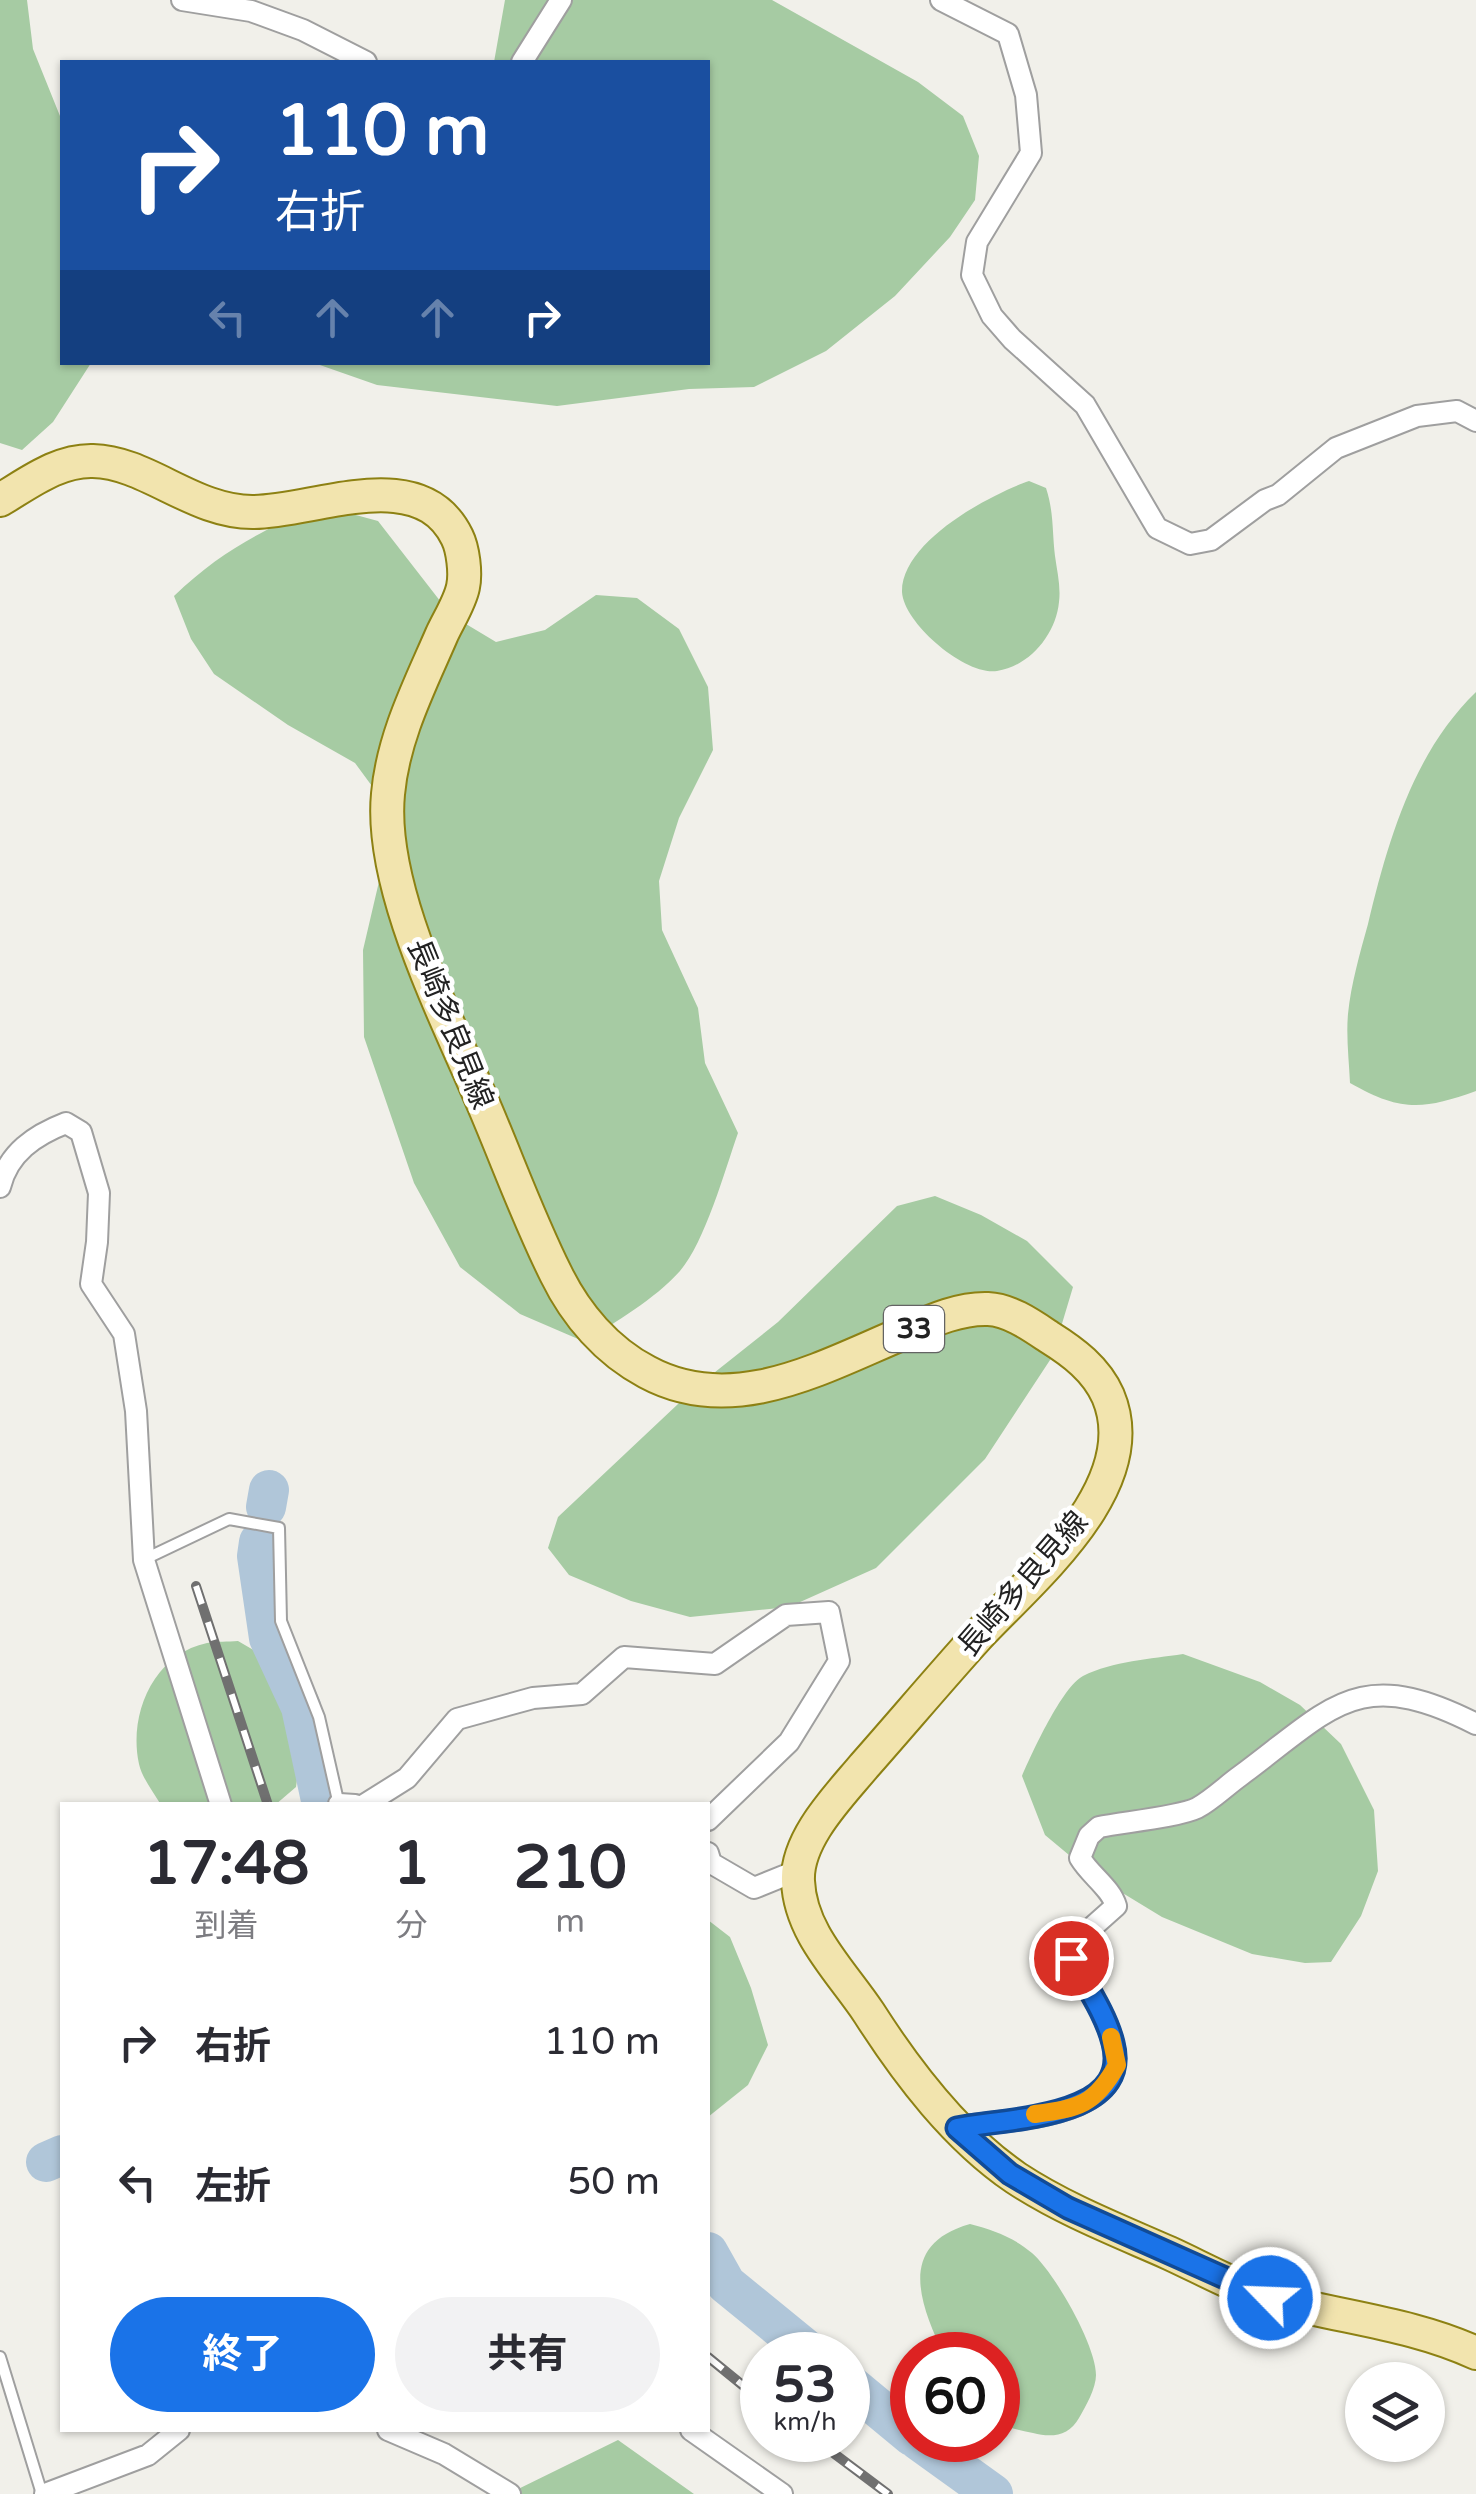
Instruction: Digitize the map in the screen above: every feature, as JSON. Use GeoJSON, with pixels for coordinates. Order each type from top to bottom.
{"type":"FeatureCollection","features":[{"type":"Feature","properties":{"kind":"main road","name":"長崎多良見線"},"geometry":{"type":"LineString","coordinates":[[0,500],[55,467],[90,460],[120,466],[201,502],[240,512],[280,511],[379,493],[412,498],[439,512],[462,543],[463,586],[403,723],[388,792],[388,854],[410,927],[559,1281],[588,1325],[618,1354],[652,1375],[688,1388],[734,1392],[785,1383],[944,1316],[990,1309],[1016,1316],[1088,1364],[1110,1399],[1115,1434],[1111,1470],[1090,1509],[1043,1569],[981,1633],[820,1817],[796,1871]]}},
{"type":"Feature","properties":{"kind":"main road"},"geometry":{"type":"LineString","coordinates":[[796,1871],[805,1923],[888,2043],[957,2128],[1010,2174],[1068,2208],[1270,2298],[1424,2333],[1476,2353]]}},
{"type":"Feature","properties":{"kind":"street"},"geometry":{"type":"LineString","coordinates":[[182,0],[251,10],[303,30],[362,60]]}},
{"type":"Feature","properties":{"kind":"street"},"geometry":{"type":"LineString","coordinates":[[523,60],[561,0]]}},
{"type":"Feature","properties":{"kind":"street"},"geometry":{"type":"LineString","coordinates":[[941,0],[1008,34],[1031,128],[1031,154],[976,242],[972,275],[992,316],[1085,405],[1157,528],[1190,544],[1211,540],[1278,495],[1336,448],[1417,416],[1458,410],[1476,421]]}},
{"type":"Feature","properties":{"kind":"street"},"geometry":{"type":"LineString","coordinates":[[0,1186],[18,1151],[43,1132],[66,1123],[81,1132],[99,1193],[91,1284],[124,1334],[133,1392],[144,1560],[220,1802]]}},
{"type":"Feature","properties":{"kind":"street"},"geometry":{"type":"LineString","coordinates":[[369,1802],[407,1778],[457,1719],[532,1698],[582,1694],[624,1657],[715,1664],[786,1615],[829,1612],[838,1661],[789,1742],[710,1818]]}},
{"type":"Feature","properties":{"kind":"street"},"geometry":{"type":"LineString","coordinates":[[957,2128],[1076,2108],[1102,2092],[1117,2065],[1112,2039],[1071,1958],[1089,1930],[1116,1906],[1113,1895],[1088,1872],[1080,1858],[1089,1836],[1100,1827],[1196,1808],[1325,1710],[1372,1694],[1401,1696],[1444,1708],[1476,1724]]}},
{"type":"Feature","properties":{"kind":"street"},"geometry":{"type":"LineString","coordinates":[[710,1859],[754,1888],[796,1871]]}},
{"type":"Feature","properties":{"kind":"street"},"geometry":{"type":"LineString","coordinates":[[43,2494],[148,2455],[176,2432]]}},
{"type":"Feature","properties":{"kind":"street"},"geometry":{"type":"LineString","coordinates":[[393,2432],[444,2454],[510,2494]]}},
{"type":"Feature","properties":{"kind":"street"},"geometry":{"type":"LineString","coordinates":[[694,2432],[782,2494]]}},
{"type":"Feature","properties":{"kind":"lane"},"geometry":{"type":"LineString","coordinates":[[144,1560],[229,1519],[279,1528],[280,1621],[319,1716],[343,1802]]}},
{"type":"Feature","properties":{"kind":"lane"},"geometry":{"type":"LineString","coordinates":[[0,2357],[43,2494]]}},
{"type":"Feature","properties":{"kind":"green space"},"geometry":{"type":"Polygon","coordinates":[[[0,0],[27,0],[33,49],[60,116],[60,365],[90,365],[53,422],[22,450],[0,443],[0,0]]]}},
{"type":"Feature","properties":{"kind":"green space"},"geometry":{"type":"Polygon","coordinates":[[[505,0],[772,0],[918,82],[963,116],[979,156],[975,200],[950,237],[895,296],[826,351],[754,387],[689,389],[557,406],[377,385],[320,365],[710,365],[710,60],[494,60],[505,0]]]}},
{"type":"Feature","properties":{"kind":"green space"},"geometry":{"type":"Polygon","coordinates":[[[1029,481],[1046,488],[1050,505],[1060,591],[1057,614],[1047,637],[1020,663],[997,671],[984,670],[954,657],[913,619],[902,592],[906,573],[916,556],[950,523],[992,497],[1029,481]]]}},
{"type":"Feature","properties":{"kind":"green space"},"geometry":{"type":"Polygon","coordinates":[[[319,505],[378,521],[451,615],[496,642],[545,630],[596,595],[637,598],[679,629],[708,687],[713,750],[679,818],[659,881],[662,930],[698,1008],[705,1063],[738,1133],[706,1224],[680,1271],[647,1301],[585,1342],[520,1314],[460,1267],[414,1183],[364,1037],[363,950],[381,873],[380,797],[355,763],[288,725],[214,674],[191,639],[174,596],[242,544],[319,505]]]}},
{"type":"Feature","properties":{"kind":"green space"},"geometry":{"type":"Polygon","coordinates":[[[1476,692],[1476,1091],[1441,1102],[1398,1103],[1350,1083],[1347,1031],[1351,991],[1384,861],[1406,800],[1435,742],[1476,692]]]}},
{"type":"Feature","properties":{"kind":"green space"},"geometry":{"type":"Polygon","coordinates":[[[935,1196],[981,1215],[1027,1241],[1073,1287],[1052,1357],[985,1459],[876,1568],[789,1607],[690,1617],[631,1601],[569,1575],[548,1548],[558,1517],[695,1388],[778,1322],[897,1206],[935,1196]]]}},
{"type":"Feature","properties":{"kind":"green space"},"geometry":{"type":"Polygon","coordinates":[[[238,1641],[264,1656],[290,1702],[302,1743],[296,1787],[278,1802],[159,1802],[145,1780],[137,1745],[142,1707],[149,1689],[172,1660],[207,1643],[238,1641]]]}},
{"type":"Feature","properties":{"kind":"green space"},"geometry":{"type":"Polygon","coordinates":[[[1183,1654],[1260,1682],[1300,1705],[1341,1744],[1374,1810],[1378,1871],[1361,1916],[1331,1962],[1305,1963],[1252,1954],[1162,1917],[1093,1875],[1045,1835],[1022,1776],[1066,1693],[1083,1676],[1107,1667],[1183,1654]]]}},
{"type":"Feature","properties":{"kind":"green space"},"geometry":{"type":"Polygon","coordinates":[[[710,1922],[730,1937],[768,2045],[748,2085],[710,2115],[710,1922]]]}},
{"type":"Feature","properties":{"kind":"green space"},"geometry":{"type":"Polygon","coordinates":[[[970,2224],[1018,2243],[1041,2262],[1072,2310],[1089,2346],[1096,2380],[1079,2418],[1065,2432],[1040,2435],[1020,2430],[1020,2332],[935,2332],[922,2297],[920,2278],[931,2246],[970,2224]]]}},
{"type":"Feature","properties":{"kind":"green space"},"geometry":{"type":"Polygon","coordinates":[[[618,2440],[694,2494],[508,2494],[618,2440]]]}},
{"type":"Feature","properties":{"kind":"waterway"},"geometry":{"type":"LineString","coordinates":[[266,1507],[269,1490]]}},
{"type":"Feature","properties":{"kind":"waterway"},"geometry":{"type":"LineString","coordinates":[[259,1542],[257,1556],[269,1638],[301,1707],[321,1802]]}},
{"type":"Feature","properties":{"kind":"waterway"},"geometry":{"type":"LineString","coordinates":[[46,2162],[60,2156]]}},
{"type":"Feature","properties":{"kind":"waterway"},"geometry":{"type":"LineString","coordinates":[[710,2256],[726,2284],[785,2332]]}},
{"type":"Feature","properties":{"kind":"waterway"},"geometry":{"type":"LineString","coordinates":[[870,2401],[890,2418]]}},
{"type":"Feature","properties":{"kind":"waterway"},"geometry":{"type":"LineString","coordinates":[[949,2462],[993,2494]]}},
{"type":"Feature","properties":{"kind":"railway"},"geometry":{"type":"LineString","coordinates":[[196,1586],[267,1802]]}},
{"type":"Feature","properties":{"kind":"railway"},"geometry":{"type":"LineString","coordinates":[[710,2359],[740,2383]]}},
{"type":"Feature","properties":{"kind":"railway"},"geometry":{"type":"LineString","coordinates":[[845,2462],[888,2494]]}},
{"type":"Feature","properties":{"kind":"slow traffic"},"geometry":{"type":"LineString","coordinates":[[1035,2114],[1076,2108],[1102,2092],[1117,2065],[1111,2037]]}},
{"type":"Feature","properties":{"kind":"route"},"geometry":{"type":"LineString","coordinates":[[1071,1958],[1112,2039],[1117,2065],[1102,2092],[1076,2108],[957,2128],[1010,2174],[1068,2208],[1270,2298]]}}]}
